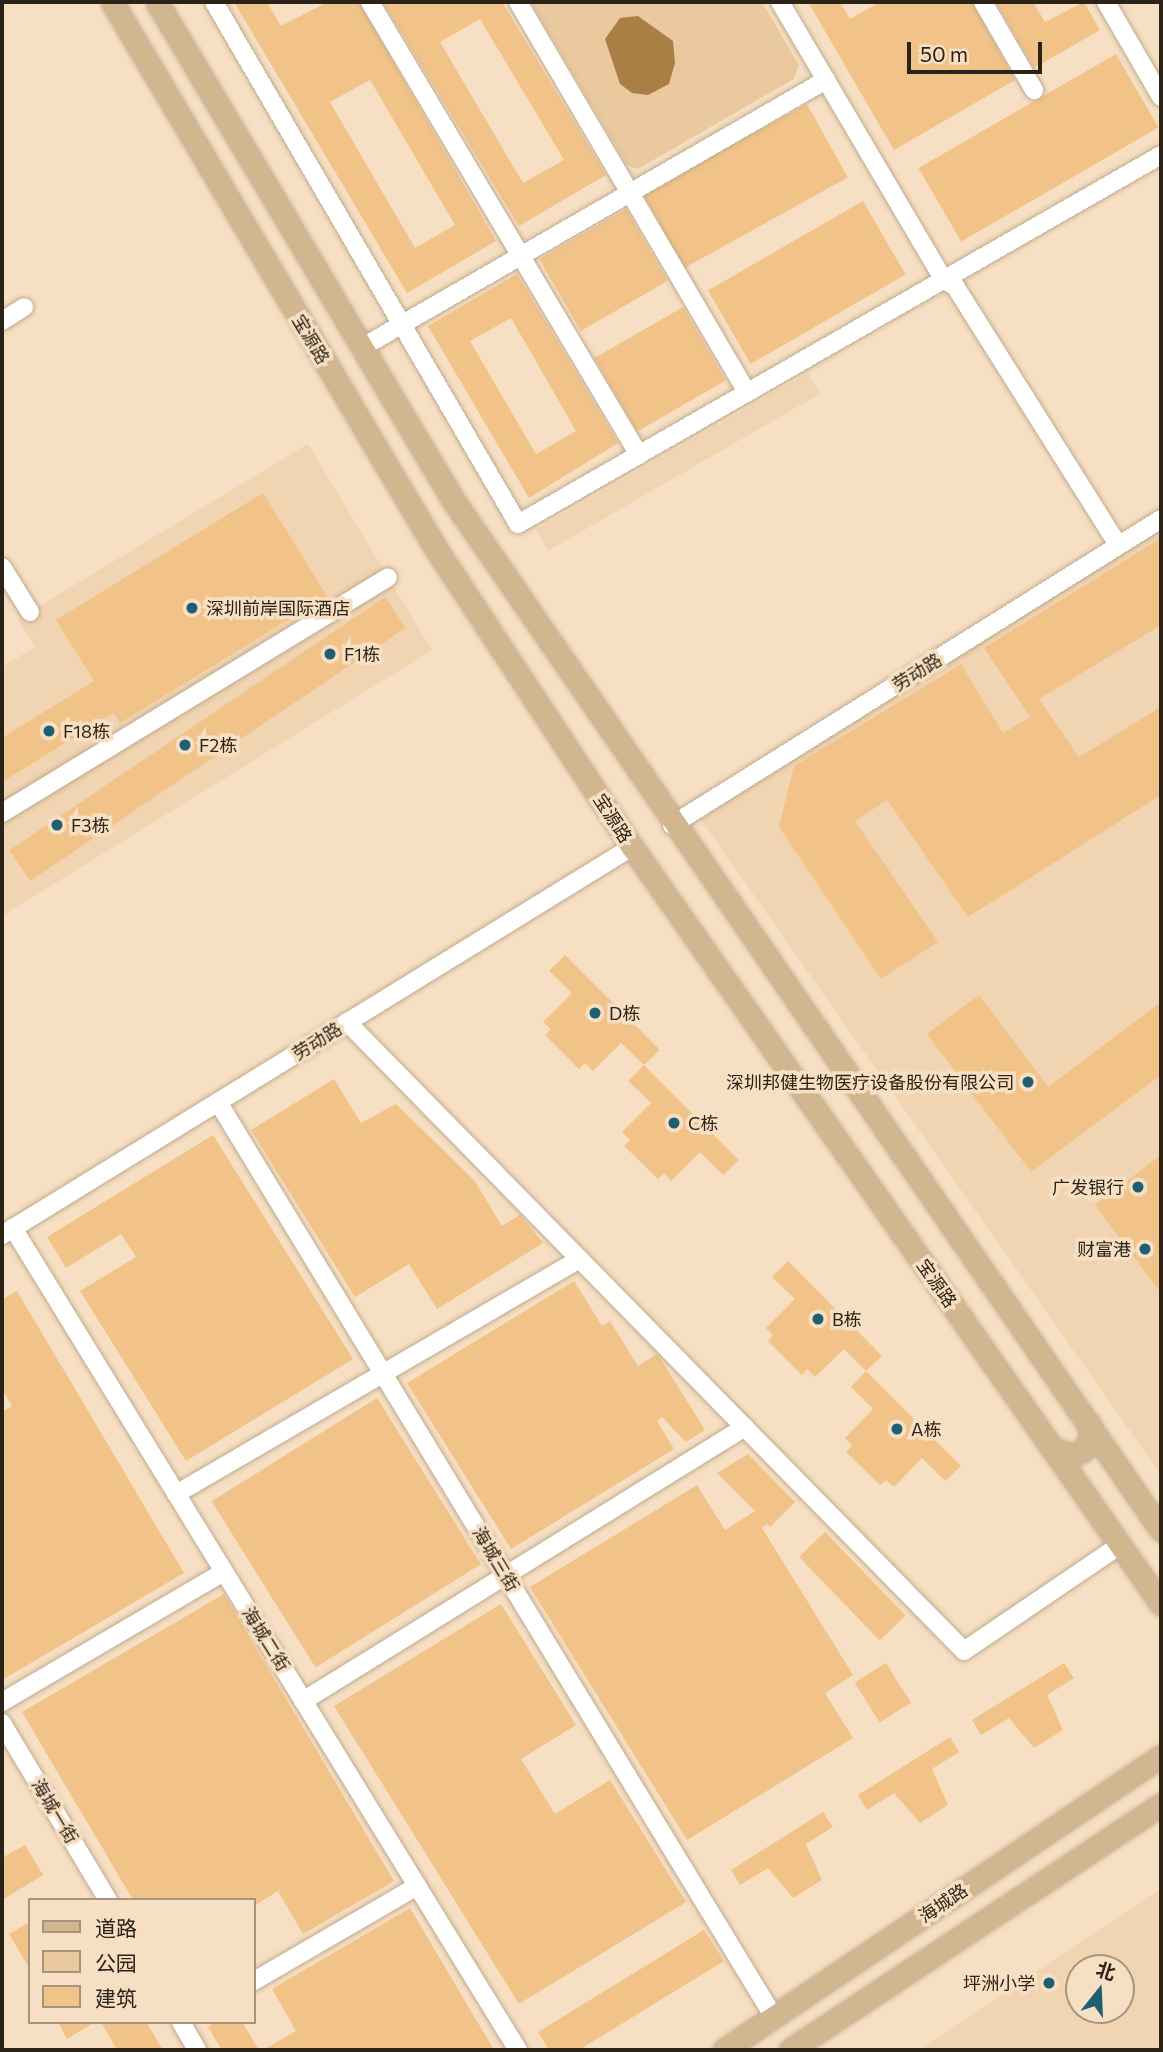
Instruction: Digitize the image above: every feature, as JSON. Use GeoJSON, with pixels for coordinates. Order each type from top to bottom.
{"type":"FeatureCollection","features":[{"type":"Feature","properties":{"kind":"main road","name":"宝源路"},"geometry":{"type":"LineString","coordinates":[[112,2],[436,550],[632,847],[1160,1604]]}},
{"type":"Feature","properties":{"kind":"main road"},"geometry":{"type":"LineString","coordinates":[[157,2],[453,500],[672,825],[1161,1530]]}},
{"type":"Feature","properties":{"kind":"main road"},"geometry":{"type":"LineString","coordinates":[[1051,1447],[1071,1456],[1084,1450],[1091,1436],[1089,1423]]}},
{"type":"Feature","properties":{"kind":"main road"},"geometry":{"type":"LineString","coordinates":[[1122,1783],[1161,1740]]}},
{"type":"Feature","properties":{"kind":"main road","name":"海城路"},"geometry":{"type":"LineString","coordinates":[[724,2050],[1161,1756]]}},
{"type":"Feature","properties":{"kind":"main road"},"geometry":{"type":"LineString","coordinates":[[790,2050],[1161,1804]]}},
{"type":"Feature","properties":{"kind":"main road"},"geometry":{"type":"LineString","coordinates":[[1138,1819],[1161,1810]]}},
{"type":"Feature","properties":{"kind":"street"},"geometry":{"type":"LineString","coordinates":[[214,2],[518,524],[1161,155]]}},
{"type":"Feature","properties":{"kind":"street"},"geometry":{"type":"LineString","coordinates":[[369,2],[639,455]]}},
{"type":"Feature","properties":{"kind":"street"},"geometry":{"type":"LineString","coordinates":[[518,2],[747,393]]}},
{"type":"Feature","properties":{"kind":"street"},"geometry":{"type":"LineString","coordinates":[[780,2],[944,280],[955,286],[1118,545]]}},
{"type":"Feature","properties":{"kind":"street"},"geometry":{"type":"LineString","coordinates":[[984,2],[1034,90]]}},
{"type":"Feature","properties":{"kind":"street"},"geometry":{"type":"LineString","coordinates":[[1106,2],[1161,97]]}},
{"type":"Feature","properties":{"kind":"street"},"geometry":{"type":"LineString","coordinates":[[361,348],[826,80]]}},
{"type":"Feature","properties":{"kind":"street"},"geometry":{"type":"LineString","coordinates":[[2,321],[24,307]]}},
{"type":"Feature","properties":{"kind":"street","name":"劳动路"},"geometry":{"type":"LineString","coordinates":[[672,825],[1161,519]]}},
{"type":"Feature","properties":{"kind":"street"},"geometry":{"type":"LineString","coordinates":[[2,567],[30,612]]}},
{"type":"Feature","properties":{"kind":"street"},"geometry":{"type":"LineString","coordinates":[[2,813],[387,577]]}},
{"type":"Feature","properties":{"kind":"street","name":"劳动路"},"geometry":{"type":"LineString","coordinates":[[7,1231],[632,847]]}},
{"type":"Feature","properties":{"kind":"street"},"geometry":{"type":"LineString","coordinates":[[347,1022],[964,1651],[1120,1545]]}},
{"type":"Feature","properties":{"kind":"street","name":"海城三街"},"geometry":{"type":"LineString","coordinates":[[218,1101],[774,2017]]}},
{"type":"Feature","properties":{"kind":"street","name":"海城二街"},"geometry":{"type":"LineString","coordinates":[[7,1231],[176,1494],[518,2050]]}},
{"type":"Feature","properties":{"kind":"street"},"geometry":{"type":"LineString","coordinates":[[176,1494],[579,1259]]}},
{"type":"Feature","properties":{"kind":"street"},"geometry":{"type":"LineString","coordinates":[[303,1701],[745,1427]]}},
{"type":"Feature","properties":{"kind":"street"},"geometry":{"type":"LineString","coordinates":[[2,1702],[224,1572]]}},
{"type":"Feature","properties":{"kind":"street","name":"海城一街"},"geometry":{"type":"LineString","coordinates":[[2,1723],[107,1898]]}},
{"type":"Feature","properties":{"kind":"street"},"geometry":{"type":"LineString","coordinates":[[256,1980],[417,1886]]}},
{"type":"Feature","properties":{"kind":"street"},"geometry":{"type":"LineString","coordinates":[[183,2024],[197,2050]]}},
{"type":"Feature","properties":{"kind":"shaded area"},"geometry":{"type":"Polygon","coordinates":[[[638,16],[673,41],[675,63],[669,84],[648,95],[632,93],[620,84],[605,39],[620,18],[638,16]]]}},
{"type":"Feature","properties":{"kind":"shaded area"},"geometry":{"type":"Polygon","coordinates":[[[808,373],[820,394],[548,551],[536,530],[808,373]]]}},
{"type":"Feature","properties":{"kind":"shaded area"},"geometry":{"type":"Polygon","coordinates":[[[308,444],[432,650],[2,916],[2,667],[35,647],[18,619],[308,444]]]}},
{"type":"Feature","properties":{"kind":"shaded area"},"geometry":{"type":"Polygon","coordinates":[[[1161,519],[1161,1475],[695,811],[1161,519]]]}},
{"type":"Feature","properties":{"kind":"shaded area","name":"坪洲小学"},"geometry":{"type":"Polygon","coordinates":[[[1161,1889],[1161,2050],[919,2050],[1161,1889]]]}},
{"type":"Feature","properties":{"kind":"green space"},"geometry":{"type":"Polygon","coordinates":[[[531,2],[762,2],[799,65],[794,79],[638,169],[627,165],[531,2]]]}},
{"type":"Feature","properties":{"kind":"building"},"geometry":{"type":"Polygon","coordinates":[[[234,2],[267,2],[281,26],[328,2],[359,2],[496,241],[407,293],[234,2]],[[370,80],[330,102],[415,248],[455,225],[370,80]]]}},
{"type":"Feature","properties":{"kind":"building"},"geometry":{"type":"Polygon","coordinates":[[[383,2],[502,2],[606,175],[519,226],[383,2]],[[480,19],[440,42],[523,183],[564,160],[480,19]]]}},
{"type":"Feature","properties":{"kind":"building"},"geometry":{"type":"Polygon","coordinates":[[[808,2],[840,2],[850,19],[880,2],[972,2],[1015,80],[894,150],[808,2]]]}},
{"type":"Feature","properties":{"kind":"building"},"geometry":{"type":"Polygon","coordinates":[[[996,2],[1033,2],[1045,22],[1084,2],[1100,30],[1034,68],[996,2]]]}},
{"type":"Feature","properties":{"kind":"building"},"geometry":{"type":"Polygon","coordinates":[[[1116,54],[1158,128],[961,242],[919,168],[1116,54]]]}},
{"type":"Feature","properties":{"kind":"building"},"geometry":{"type":"Polygon","coordinates":[[[807,104],[848,177],[684,268],[643,195],[807,104]]]}},
{"type":"Feature","properties":{"kind":"building"},"geometry":{"type":"Polygon","coordinates":[[[863,201],[906,275],[750,364],[708,290],[863,201]]]}},
{"type":"Feature","properties":{"kind":"building"},"geometry":{"type":"Polygon","coordinates":[[[626,209],[668,281],[581,331],[539,259],[626,209]]]}},
{"type":"Feature","properties":{"kind":"building"},"geometry":{"type":"Polygon","coordinates":[[[517,274],[618,443],[529,498],[428,326],[517,274]],[[511,318],[470,341],[536,454],[576,431],[511,318]]]}},
{"type":"Feature","properties":{"kind":"building"},"geometry":{"type":"Polygon","coordinates":[[[683,307],[726,381],[637,432],[595,358],[683,307]]]}},
{"type":"Feature","properties":{"kind":"building","name":"深圳前岸国际酒店"},"geometry":{"type":"Polygon","coordinates":[[[263,493],[327,596],[120,723],[114,713],[2,782],[2,738],[94,681],[56,620],[263,493]]]}},
{"type":"Feature","properties":{"kind":"building"},"geometry":{"type":"Polygon","coordinates":[[[1161,538],[1161,625],[1039,699],[1079,757],[1161,707],[1161,795],[968,917],[887,800],[855,821],[938,942],[881,979],[779,827],[794,766],[961,664],[1003,733],[1030,717],[984,648],[1161,538]]]}},
{"type":"Feature","properties":{"kind":"building"},"geometry":{"type":"Polygon","coordinates":[[[385,597],[406,628],[30,881],[9,850],[385,597]]]}},
{"type":"Feature","properties":{"kind":"building","name":"D栋"},"geometry":{"type":"Polygon","coordinates":[[[565,955],[660,1050],[644,1065],[621,1043],[593,1071],[585,1063],[579,1069],[545,1035],[551,1029],[543,1022],[572,993],[549,971],[565,955]]]}},
{"type":"Feature","properties":{"kind":"building"},"geometry":{"type":"Polygon","coordinates":[[[979,995],[1048,1087],[1161,1002],[1161,1075],[1031,1172],[927,1034],[979,995]]]}},
{"type":"Feature","properties":{"kind":"building","name":"C栋"},"geometry":{"type":"Polygon","coordinates":[[[644,1065],[739,1160],[723,1175],[700,1152],[671,1181],[664,1173],[658,1179],[624,1146],[630,1140],[622,1132],[651,1103],[628,1081],[644,1065]]]}},
{"type":"Feature","properties":{"kind":"building"},"geometry":{"type":"Polygon","coordinates":[[[334,1079],[361,1123],[396,1104],[474,1180],[502,1226],[520,1215],[543,1243],[437,1309],[409,1264],[355,1297],[251,1130],[334,1079]]]}},
{"type":"Feature","properties":{"kind":"building"},"geometry":{"type":"Polygon","coordinates":[[[213,1135],[353,1359],[186,1461],[80,1291],[136,1257],[121,1234],[66,1268],[47,1237],[213,1135]]]}},
{"type":"Feature","properties":{"kind":"building","name":"财富港"},"geometry":{"type":"Polygon","coordinates":[[[1161,1155],[1161,1293],[1095,1205],[1161,1155]]]}},
{"type":"Feature","properties":{"kind":"building","name":"B栋"},"geometry":{"type":"Polygon","coordinates":[[[788,1261],[882,1356],[866,1371],[844,1349],[815,1377],[807,1369],[802,1375],[768,1341],[773,1335],[766,1328],[795,1299],[772,1277],[788,1261]]]}},
{"type":"Feature","properties":{"kind":"building"},"geometry":{"type":"Polygon","coordinates":[[[574,1281],[602,1326],[610,1321],[638,1366],[657,1354],[705,1430],[686,1442],[662,1417],[657,1421],[674,1449],[511,1549],[407,1383],[574,1281]]]}},
{"type":"Feature","properties":{"kind":"building"},"geometry":{"type":"Polygon","coordinates":[[[17,1291],[184,1573],[2,1680],[2,1412],[12,1406],[2,1389],[2,1299],[17,1291]]]}},
{"type":"Feature","properties":{"kind":"building","name":"A栋"},"geometry":{"type":"Polygon","coordinates":[[[866,1371],[961,1466],[945,1481],[922,1458],[894,1487],[886,1480],[880,1485],[846,1452],[852,1446],[845,1438],[873,1409],[851,1387],[866,1371]]]}},
{"type":"Feature","properties":{"kind":"building"},"geometry":{"type":"Polygon","coordinates":[[[377,1398],[481,1564],[315,1668],[212,1501],[377,1398]]]}},
{"type":"Feature","properties":{"kind":"building"},"geometry":{"type":"Polygon","coordinates":[[[748,1454],[795,1502],[770,1527],[767,1524],[762,1528],[853,1675],[825,1693],[853,1738],[687,1840],[530,1587],[697,1485],[725,1530],[755,1511],[717,1473],[748,1454]]]}},
{"type":"Feature","properties":{"kind":"building"},"geometry":{"type":"Polygon","coordinates":[[[825,1532],[906,1615],[880,1640],[799,1557],[825,1532]]]}},
{"type":"Feature","properties":{"kind":"building"},"geometry":{"type":"Polygon","coordinates":[[[224,1594],[394,1881],[303,1934],[278,1891],[256,1905],[256,1898],[132,1898],[22,1712],[224,1594]]]}},
{"type":"Feature","properties":{"kind":"building"},"geometry":{"type":"Polygon","coordinates":[[[501,1604],[576,1725],[521,1759],[555,1814],[610,1780],[686,1902],[519,2004],[334,1706],[501,1604]]]}},
{"type":"Feature","properties":{"kind":"building"},"geometry":{"type":"Polygon","coordinates":[[[886,1663],[911,1703],[880,1722],[855,1683],[886,1663]]]}},
{"type":"Feature","properties":{"kind":"building"},"geometry":{"type":"Polygon","coordinates":[[[1064,1663],[1074,1678],[1047,1695],[1063,1730],[1034,1748],[1009,1718],[981,1735],[972,1720],[1064,1663]]]}},
{"type":"Feature","properties":{"kind":"building"},"geometry":{"type":"Polygon","coordinates":[[[950,1737],[959,1752],[932,1769],[948,1805],[920,1823],[894,1793],[867,1810],[858,1795],[950,1737]]]}},
{"type":"Feature","properties":{"kind":"building"},"geometry":{"type":"Polygon","coordinates":[[[823,1812],[833,1827],[806,1844],[822,1880],[793,1898],[768,1868],[740,1885],[731,1870],[823,1812]]]}},
{"type":"Feature","properties":{"kind":"building"},"geometry":{"type":"Polygon","coordinates":[[[25,1845],[43,1875],[2,1900],[2,1858],[25,1845]]]}},
{"type":"Feature","properties":{"kind":"building"},"geometry":{"type":"Polygon","coordinates":[[[410,1908],[494,2050],[263,2050],[296,2031],[272,1989],[410,1908]]]}},
{"type":"Feature","properties":{"kind":"building"},"geometry":{"type":"Polygon","coordinates":[[[28,1923],[28,1966],[9,1934],[28,1923]]]}},
{"type":"Feature","properties":{"kind":"building"},"geometry":{"type":"Polygon","coordinates":[[[704,1930],[724,1961],[579,2050],[549,2050],[538,2032],[704,1930]]]}},
{"type":"Feature","properties":{"kind":"building"},"geometry":{"type":"Polygon","coordinates":[[[59,2024],[92,2024],[67,2039],[59,2024]]]}},
{"type":"Feature","properties":{"kind":"building"},"geometry":{"type":"Polygon","coordinates":[[[102,2024],[147,2024],[163,2050],[117,2050],[102,2024]]]}},
{"type":"Feature","properties":{"kind":"building"},"geometry":{"type":"Polygon","coordinates":[[[213,2024],[243,2024],[259,2050],[222,2050],[208,2027],[213,2024]]]}},
{"type":"Feature","properties":{"kind":"place","name":"深圳前岸国际酒店"},"geometry":{"type":"Point","coordinates":[192,608]}},
{"type":"Feature","properties":{"kind":"place","name":"F1栋"},"geometry":{"type":"Point","coordinates":[330,654]}},
{"type":"Feature","properties":{"kind":"place","name":"F18栋"},"geometry":{"type":"Point","coordinates":[49,731]}},
{"type":"Feature","properties":{"kind":"place","name":"F2栋"},"geometry":{"type":"Point","coordinates":[185,745]}},
{"type":"Feature","properties":{"kind":"place","name":"F3栋"},"geometry":{"type":"Point","coordinates":[57,825]}},
{"type":"Feature","properties":{"kind":"place","name":"D栋"},"geometry":{"type":"Point","coordinates":[595,1013]}},
{"type":"Feature","properties":{"kind":"place","name":"深圳邦健生物医疗设备股份有限公司"},"geometry":{"type":"Point","coordinates":[1028,1082]}},
{"type":"Feature","properties":{"kind":"place","name":"C栋"},"geometry":{"type":"Point","coordinates":[674,1123]}},
{"type":"Feature","properties":{"kind":"place","name":"广发银行"},"geometry":{"type":"Point","coordinates":[1138,1187]}},
{"type":"Feature","properties":{"kind":"place","name":"财富港"},"geometry":{"type":"Point","coordinates":[1145,1249]}},
{"type":"Feature","properties":{"kind":"place","name":"B栋"},"geometry":{"type":"Point","coordinates":[818,1319]}},
{"type":"Feature","properties":{"kind":"place","name":"A栋"},"geometry":{"type":"Point","coordinates":[897,1429]}},
{"type":"Feature","properties":{"kind":"place","name":"坪洲小学"},"geometry":{"type":"Point","coordinates":[1049,1983]}}]}
